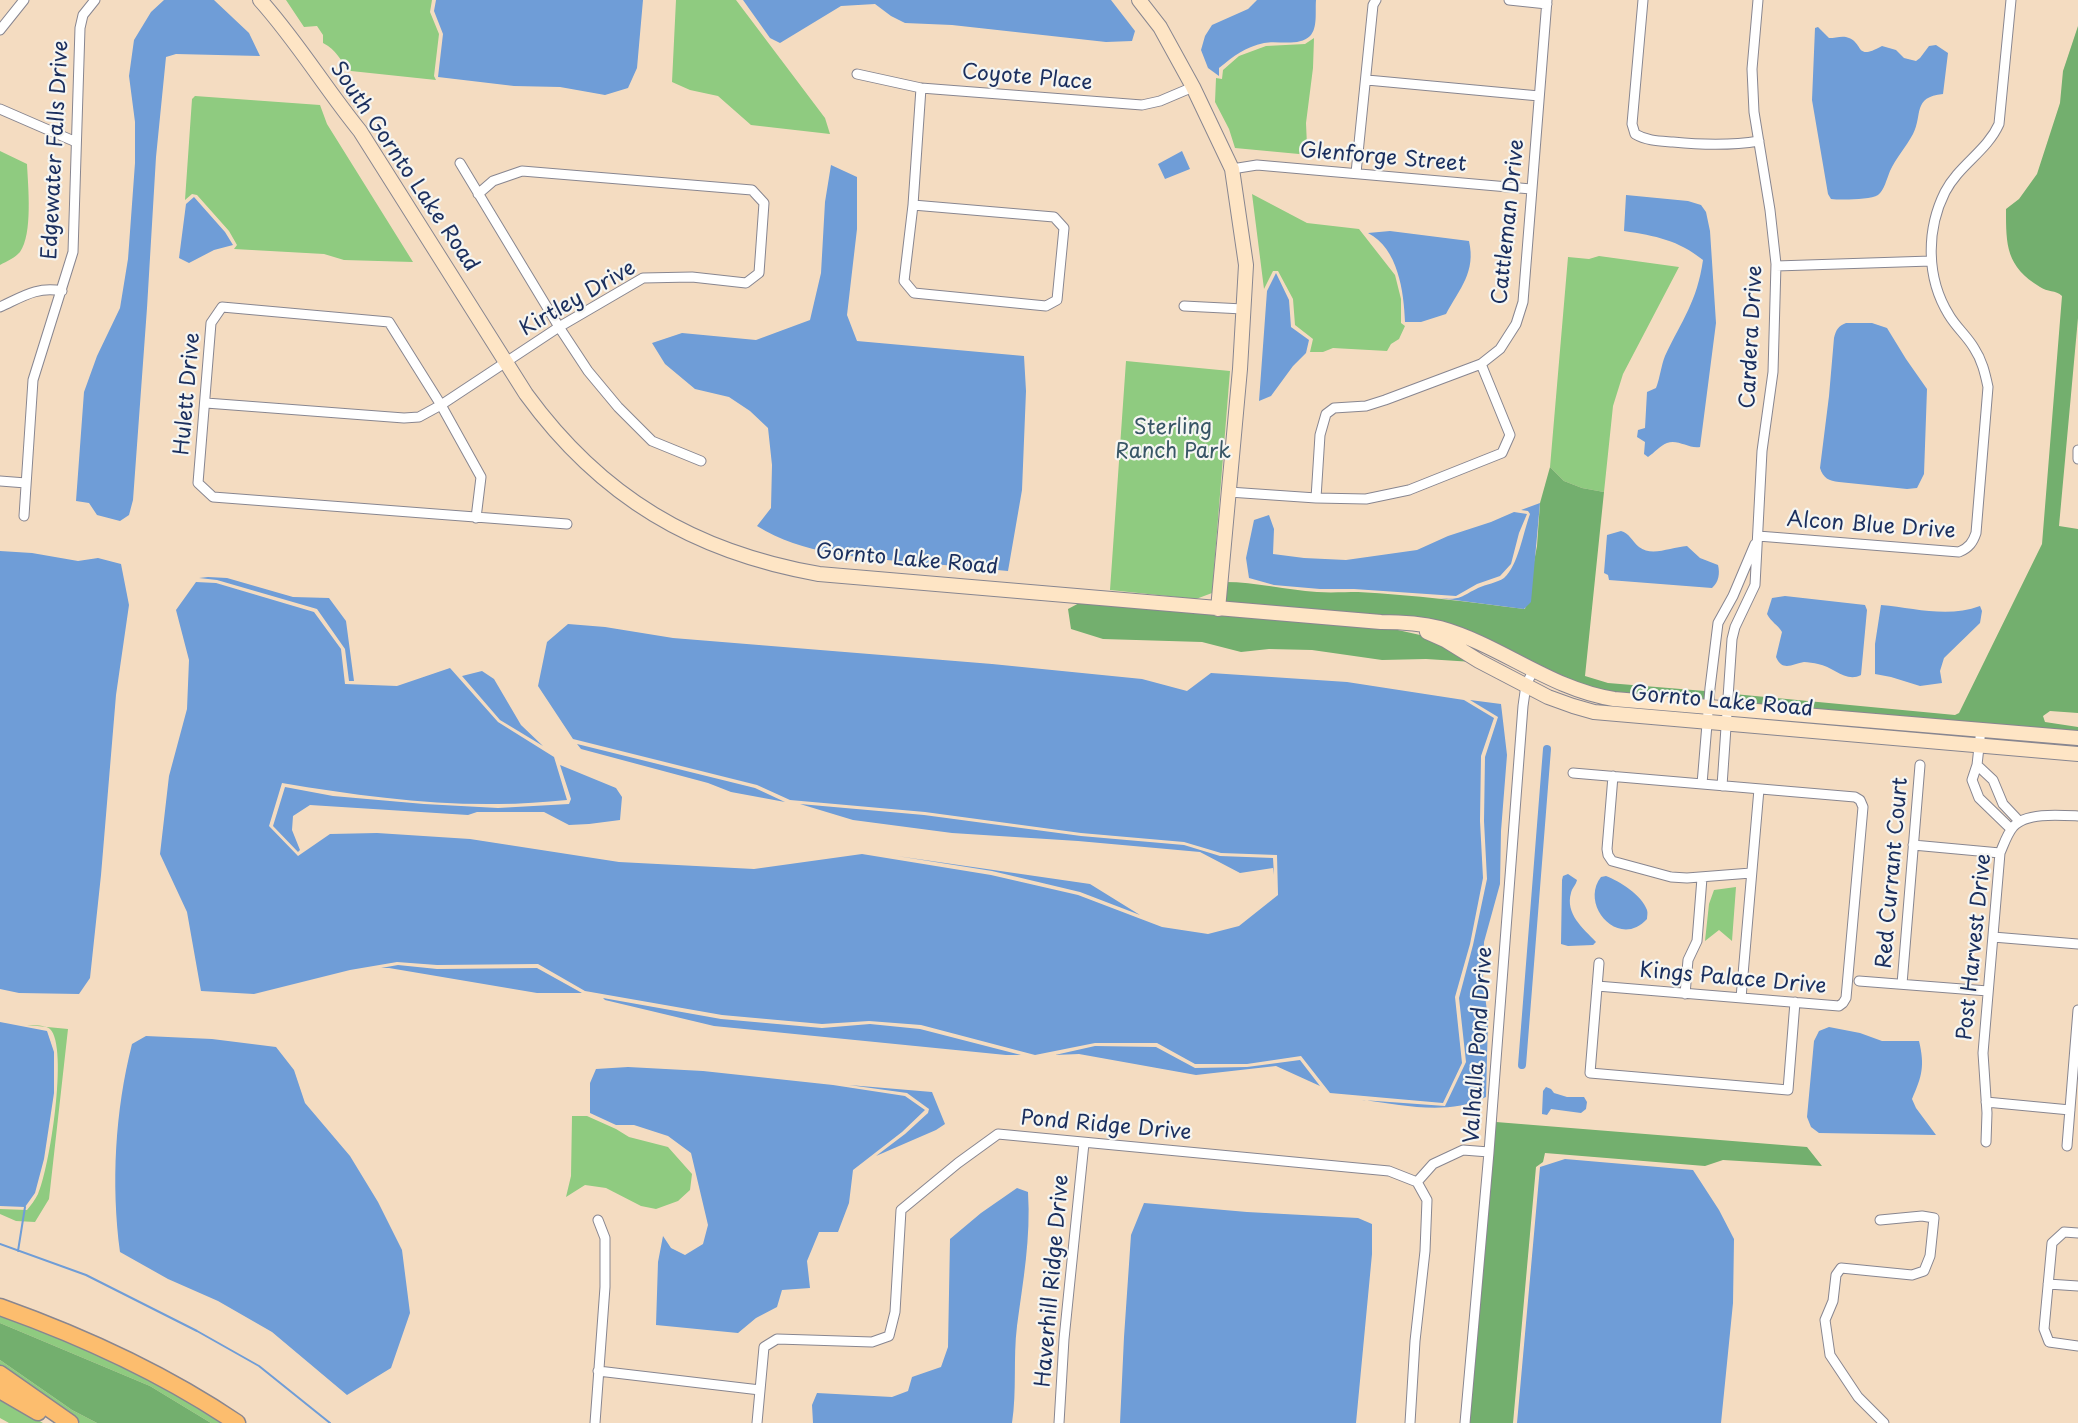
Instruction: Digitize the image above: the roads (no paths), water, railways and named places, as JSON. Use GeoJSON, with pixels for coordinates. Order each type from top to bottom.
{"type":"FeatureCollection","features":[{"type":"Feature","properties":{"kind":"highway"},"geometry":{"type":"LineString","coordinates":[[0,1307],[56,1327],[120,1355],[188,1392],[237,1423]]}},
{"type":"Feature","properties":{"kind":"highway"},"geometry":{"type":"LineString","coordinates":[[0,1374],[70,1423]]}},
{"type":"Feature","properties":{"kind":"highway"},"geometry":{"type":"LineString","coordinates":[[0,1390],[56,1423]]}},
{"type":"Feature","properties":{"kind":"street"},"geometry":{"type":"LineString","coordinates":[[0,30],[24,0]]}},
{"type":"Feature","properties":{"kind":"street","name":"Edgewater Falls Drive"},"geometry":{"type":"LineString","coordinates":[[24,516],[33,380],[73,252],[80,28],[83,15],[95,0]]}},
{"type":"Feature","properties":{"kind":"street","name":"South Gornto Lake Road"},"geometry":{"type":"LineString","coordinates":[[260,0],[295,41],[336,102],[360,131],[507,362]]}},
{"type":"Feature","properties":{"kind":"street"},"geometry":{"type":"LineString","coordinates":[[1139,0],[1160,27],[1193,87],[1232,169],[1246,265],[1240,369],[1218,609]]}},
{"type":"Feature","properties":{"kind":"street"},"geometry":{"type":"LineString","coordinates":[[1356,173],[1373,5],[1376,0]]}},
{"type":"Feature","properties":{"kind":"street"},"geometry":{"type":"LineString","coordinates":[[1509,0],[1547,2]]}},
{"type":"Feature","properties":{"kind":"street"},"geometry":{"type":"LineString","coordinates":[[1643,0],[1632,124],[1635,134],[1648,139],[1714,146],[1759,141]]}},
{"type":"Feature","properties":{"kind":"street","name":"Cardera Drive"},"geometry":{"type":"LineString","coordinates":[[1728,708],[1732,639],[1735,627],[1755,585],[1765,426],[1773,372],[1776,266],[1770,210],[1754,112],[1752,69],[1758,0]]}},
{"type":"Feature","properties":{"kind":"street","name":"Alcon Blue Drive"},"geometry":{"type":"LineString","coordinates":[[1758,536],[1959,552],[1974,541],[1988,387],[1985,372],[1974,348],[1944,306],[1931,261],[1937,211],[1946,191],[1965,164],[1979,153],[1994,135],[1999,124],[2011,0]]}},
{"type":"Feature","properties":{"kind":"street","name":"Cattleman Drive"},"geometry":{"type":"LineString","coordinates":[[1316,498],[1320,435],[1326,414],[1334,408],[1366,406],[1385,400],[1481,364],[1500,350],[1516,324],[1523,302],[1547,2]]}},
{"type":"Feature","properties":{"kind":"street","name":"Coyote Place"},"geometry":{"type":"LineString","coordinates":[[857,74],[921,88],[1142,105],[1160,101],[1193,87]]}},
{"type":"Feature","properties":{"kind":"street"},"geometry":{"type":"LineString","coordinates":[[1367,80],[1539,96]]}},
{"type":"Feature","properties":{"kind":"street"},"geometry":{"type":"LineString","coordinates":[[913,205],[1054,217],[1064,228],[1057,300],[1046,306],[914,293],[904,280],[913,205],[921,88]]}},
{"type":"Feature","properties":{"kind":"street"},"geometry":{"type":"LineString","coordinates":[[0,109],[76,142]]}},
{"type":"Feature","properties":{"kind":"street"},"geometry":{"type":"LineString","coordinates":[[460,164],[588,371],[610,398],[652,441],[701,461]]}},
{"type":"Feature","properties":{"kind":"street","name":"Glenforge Street"},"geometry":{"type":"LineString","coordinates":[[1232,169],[1257,165],[1531,189]]}},
{"type":"Feature","properties":{"kind":"street","name":"Kirtley Drive"},"geometry":{"type":"LineString","coordinates":[[206,403],[404,418],[419,417],[441,405],[559,327],[643,278],[692,277],[746,282],[759,273],[764,202],[752,190],[522,171],[493,181],[478,194]]}},
{"type":"Feature","properties":{"kind":"street"},"geometry":{"type":"LineString","coordinates":[[1776,266],[1931,261]]}},
{"type":"Feature","properties":{"kind":"street"},"geometry":{"type":"LineString","coordinates":[[0,307],[36,291],[48,288],[62,291]]}},
{"type":"Feature","properties":{"kind":"street"},"geometry":{"type":"LineString","coordinates":[[1184,306],[1243,309]]}},
{"type":"Feature","properties":{"kind":"street","name":"Hulett Drive"},"geometry":{"type":"LineString","coordinates":[[476,518],[481,477],[441,405],[389,322],[222,307],[211,323],[198,483],[213,497],[476,518],[567,524]]}},
{"type":"Feature","properties":{"kind":"street","name":"Gornto Lake Road"},"geometry":{"type":"LineString","coordinates":[[507,362],[546,422],[590,467],[632,502],[701,540],[762,561],[819,574],[1418,624],[1448,631],[1478,643],[1569,687],[1614,699],[2078,738]]}},
{"type":"Feature","properties":{"kind":"street"},"geometry":{"type":"LineString","coordinates":[[1229,492],[1366,499],[1409,490],[1502,453],[1510,435],[1481,364]]}},
{"type":"Feature","properties":{"kind":"street"},"geometry":{"type":"LineString","coordinates":[[2078,450],[2078,459]]}},
{"type":"Feature","properties":{"kind":"street"},"geometry":{"type":"LineString","coordinates":[[0,482],[26,483]]}},
{"type":"Feature","properties":{"kind":"street","name":"Cardera Drive"},"geometry":{"type":"LineString","coordinates":[[1709,706],[1718,623],[1735,591],[1758,536]]}},
{"type":"Feature","properties":{"kind":"street"},"geometry":{"type":"LineString","coordinates":[[1735,591],[1750,596]]}},
{"type":"Feature","properties":{"kind":"street","name":"Gornto Lake Road"},"geometry":{"type":"LineString","coordinates":[[1381,622],[1431,634],[1562,703],[1594,712],[2078,754]]}},
{"type":"Feature","properties":{"kind":"street","name":"Valhalla Pond Drive"},"geometry":{"type":"LineString","coordinates":[[1465,1423],[1526,685],[1533,671]]}},
{"type":"Feature","properties":{"kind":"street"},"geometry":{"type":"LineString","coordinates":[[1702,784],[1709,706]]}},
{"type":"Feature","properties":{"kind":"street"},"geometry":{"type":"LineString","coordinates":[[1722,786],[1728,708]]}},
{"type":"Feature","properties":{"kind":"street"},"geometry":{"type":"LineString","coordinates":[[1981,729],[1977,765],[1972,780],[1979,798],[2011,829]]}},
{"type":"Feature","properties":{"kind":"street","name":"Red Currant Court"},"geometry":{"type":"LineString","coordinates":[[1902,984],[1920,765]]}},
{"type":"Feature","properties":{"kind":"street"},"geometry":{"type":"LineString","coordinates":[[1977,765],[1993,780],[2003,804],[2019,821],[2054,814],[2078,816]]}},
{"type":"Feature","properties":{"kind":"street","name":"Kings Palace Drive"},"geometry":{"type":"LineString","coordinates":[[1573,773],[1855,797],[1860,800],[1863,807],[1846,998],[1839,1006],[1598,986]]}},
{"type":"Feature","properties":{"kind":"street"},"geometry":{"type":"LineString","coordinates":[[1613,776],[1607,849],[1612,861],[1671,877],[1702,878],[1751,873]]}},
{"type":"Feature","properties":{"kind":"street"},"geometry":{"type":"LineString","coordinates":[[1741,998],[1759,789]]}},
{"type":"Feature","properties":{"kind":"street","name":"Post Harvest Drive"},"geometry":{"type":"LineString","coordinates":[[1986,1142],[1983,1053],[2000,853],[2011,829],[2019,821]]}},
{"type":"Feature","properties":{"kind":"street"},"geometry":{"type":"LineString","coordinates":[[1913,845],[2000,853]]}},
{"type":"Feature","properties":{"kind":"street"},"geometry":{"type":"LineString","coordinates":[[1685,994],[1688,960],[1697,940],[1702,878]]}},
{"type":"Feature","properties":{"kind":"street"},"geometry":{"type":"LineString","coordinates":[[1993,937],[2078,944]]}},
{"type":"Feature","properties":{"kind":"street"},"geometry":{"type":"LineString","coordinates":[[1599,963],[1590,1073],[1788,1090],[1795,1002]]}},
{"type":"Feature","properties":{"kind":"street"},"geometry":{"type":"LineString","coordinates":[[1859,981],[1988,991]]}},
{"type":"Feature","properties":{"kind":"street"},"geometry":{"type":"LineString","coordinates":[[2067,1146],[2078,1010]]}},
{"type":"Feature","properties":{"kind":"street"},"geometry":{"type":"LineString","coordinates":[[1986,1102],[2070,1110]]}},
{"type":"Feature","properties":{"kind":"street","name":"Pond Ridge Drive"},"geometry":{"type":"LineString","coordinates":[[757,1423],[764,1347],[777,1340],[872,1341],[889,1336],[895,1312],[901,1210],[958,1163],[998,1134],[1389,1171],[1417,1182]]}},
{"type":"Feature","properties":{"kind":"street","name":"Haverhill Ridge Drive"},"geometry":{"type":"LineString","coordinates":[[1059,1423],[1064,1339],[1084,1143]]}},
{"type":"Feature","properties":{"kind":"street"},"geometry":{"type":"LineString","coordinates":[[1410,1423],[1415,1341],[1425,1251],[1427,1200],[1417,1182],[1433,1164],[1463,1150],[1489,1152]]}},
{"type":"Feature","properties":{"kind":"street"},"geometry":{"type":"LineString","coordinates":[[1880,1220],[1922,1216],[1934,1218],[1930,1256],[1924,1271],[1912,1275],[1841,1268],[1836,1275],[1833,1301],[1825,1320],[1830,1355],[1858,1397],[1884,1423]]}},
{"type":"Feature","properties":{"kind":"street"},"geometry":{"type":"LineString","coordinates":[[595,1423],[605,1287],[605,1238],[598,1220]]}},
{"type":"Feature","properties":{"kind":"street"},"geometry":{"type":"LineString","coordinates":[[2078,1233],[2064,1232],[2052,1243],[2044,1329],[2049,1342],[2078,1346]]}},
{"type":"Feature","properties":{"kind":"street"},"geometry":{"type":"LineString","coordinates":[[2048,1284],[2078,1286]]}},
{"type":"Feature","properties":{"kind":"street"},"geometry":{"type":"LineString","coordinates":[[598,1371],[759,1390]]}},
{"type":"Feature","properties":{"kind":"water"},"geometry":{"type":"Polygon","coordinates":[[[164,0],[214,0],[249,33],[260,56],[176,54],[166,57],[156,157],[133,500],[129,515],[120,521],[97,515],[89,503],[76,501],[84,392],[97,356],[120,308],[128,259],[135,163],[135,122],[129,76],[134,40],[151,12],[164,0]]]}},
{"type":"Feature","properties":{"kind":"water"},"geometry":{"type":"Polygon","coordinates":[[[436,0],[643,0],[637,68],[628,88],[605,95],[560,87],[514,86],[438,77],[443,34],[434,11],[436,0]]]}},
{"type":"Feature","properties":{"kind":"water"},"geometry":{"type":"Polygon","coordinates":[[[743,0],[1111,0],[1135,31],[1132,41],[1106,42],[952,25],[905,23],[875,4],[841,6],[780,43],[770,38],[743,0]]]}},
{"type":"Feature","properties":{"kind":"water"},"geometry":{"type":"Polygon","coordinates":[[[1257,0],[1316,0],[1313,33],[1300,41],[1269,42],[1245,50],[1219,68],[1219,76],[1208,68],[1201,50],[1205,36],[1212,25],[1248,9],[1257,0]]]}},
{"type":"Feature","properties":{"kind":"water"},"geometry":{"type":"Polygon","coordinates":[[[1818,27],[1829,38],[1849,38],[1864,52],[1882,46],[1896,50],[1904,58],[1916,61],[1929,46],[1936,45],[1948,53],[1943,94],[1933,96],[1923,103],[1913,134],[1892,166],[1882,191],[1874,197],[1831,199],[1828,194],[1812,100],[1815,28],[1818,27]]]}},
{"type":"Feature","properties":{"kind":"water"},"geometry":{"type":"Polygon","coordinates":[[[1182,151],[1190,169],[1165,179],[1158,164],[1182,151]]]}},
{"type":"Feature","properties":{"kind":"water"},"geometry":{"type":"Polygon","coordinates":[[[831,165],[857,177],[857,229],[847,315],[857,341],[1024,356],[1026,391],[1022,490],[1008,571],[872,559],[832,553],[793,543],[757,526],[771,508],[772,465],[768,428],[750,411],[729,397],[695,389],[665,364],[652,343],[682,333],[756,340],[810,320],[821,273],[825,202],[831,165]]]}},
{"type":"Feature","properties":{"kind":"water"},"geometry":{"type":"Polygon","coordinates":[[[1626,195],[1688,201],[1701,205],[1706,212],[1710,231],[1716,323],[1700,447],[1671,442],[1662,445],[1648,457],[1644,454],[1645,442],[1637,437],[1638,430],[1645,428],[1647,392],[1656,388],[1665,356],[1693,299],[1703,260],[1685,248],[1666,240],[1624,231],[1626,195]]]}},
{"type":"Feature","properties":{"kind":"water"},"geometry":{"type":"Polygon","coordinates":[[[194,197],[225,232],[233,245],[214,250],[189,263],[179,258],[186,204],[194,197]]]}},
{"type":"Feature","properties":{"kind":"water"},"geometry":{"type":"Polygon","coordinates":[[[1390,231],[1469,241],[1471,252],[1468,271],[1446,314],[1421,322],[1405,322],[1401,285],[1393,260],[1378,240],[1368,233],[1390,231]]]}},
{"type":"Feature","properties":{"kind":"water"},"geometry":{"type":"Polygon","coordinates":[[[1276,273],[1289,300],[1291,327],[1309,340],[1306,353],[1293,366],[1271,396],[1259,401],[1267,291],[1276,273]]]}},
{"type":"Feature","properties":{"kind":"water"},"geometry":{"type":"Polygon","coordinates":[[[1872,323],[1887,328],[1927,389],[1924,474],[1917,488],[1835,482],[1821,471],[1834,338],[1841,325],[1872,323]]]}},
{"type":"Feature","properties":{"kind":"water"},"geometry":{"type":"Polygon","coordinates":[[[1540,503],[1531,602],[1524,609],[1439,598],[1460,598],[1504,578],[1517,557],[1530,514],[1528,511],[1521,510],[1540,503]]]}},
{"type":"Feature","properties":{"kind":"water"},"geometry":{"type":"Polygon","coordinates":[[[1514,512],[1527,514],[1519,533],[1511,564],[1500,576],[1477,584],[1456,596],[1274,585],[1249,578],[1246,558],[1254,520],[1269,515],[1274,529],[1273,554],[1346,560],[1417,550],[1514,512]]]}},
{"type":"Feature","properties":{"kind":"water"},"geometry":{"type":"Polygon","coordinates":[[[1621,531],[1644,550],[1662,551],[1687,546],[1700,558],[1718,565],[1718,580],[1712,588],[1609,580],[1608,575],[1604,573],[1607,535],[1621,531]]]}},
{"type":"Feature","properties":{"kind":"water"},"geometry":{"type":"Polygon","coordinates":[[[0,551],[32,553],[78,561],[98,558],[121,564],[129,605],[116,695],[90,978],[79,994],[19,993],[0,989],[0,551]]]}},
{"type":"Feature","properties":{"kind":"water"},"geometry":{"type":"Polygon","coordinates":[[[199,578],[227,578],[293,597],[329,598],[346,621],[354,681],[349,681],[345,649],[317,609],[217,580],[199,578]]]}},
{"type":"Feature","properties":{"kind":"water"},"geometry":{"type":"Polygon","coordinates":[[[196,582],[216,583],[314,612],[341,649],[345,684],[397,686],[450,668],[498,722],[554,757],[567,800],[507,804],[445,803],[363,795],[282,783],[269,826],[298,856],[330,834],[377,833],[470,839],[619,862],[754,869],[862,854],[991,875],[1078,895],[1162,927],[1208,934],[1239,926],[1278,895],[1277,855],[1221,853],[1184,842],[1081,833],[925,812],[790,800],[757,785],[573,739],[538,686],[547,642],[568,624],[605,627],[673,638],[992,664],[1142,679],[1187,691],[1211,673],[1347,682],[1464,700],[1494,718],[1481,756],[1480,821],[1483,878],[1470,944],[1455,997],[1462,1063],[1443,1103],[1330,1093],[1301,1056],[1247,1064],[1195,1064],[1157,1043],[1095,1043],[1035,1055],[921,1025],[869,1021],[822,1024],[722,1015],[585,991],[538,964],[437,965],[397,962],[350,970],[254,994],[201,991],[187,912],[160,854],[169,776],[187,709],[189,660],[176,610],[196,582]]]}},
{"type":"Feature","properties":{"kind":"water"},"geometry":{"type":"Polygon","coordinates":[[[1785,596],[1865,605],[1867,610],[1861,675],[1845,676],[1813,663],[1804,662],[1785,666],[1778,662],[1776,657],[1782,632],[1767,614],[1772,598],[1785,596]]]}},
{"type":"Feature","properties":{"kind":"water"},"geometry":{"type":"Polygon","coordinates":[[[1881,605],[1943,612],[1968,610],[1980,606],[1982,611],[1980,623],[1944,658],[1940,671],[1942,683],[1920,686],[1875,674],[1875,644],[1881,605]]]}},
{"type":"Feature","properties":{"kind":"water"},"geometry":{"type":"Polygon","coordinates":[[[482,671],[494,679],[521,725],[543,746],[500,720],[462,676],[482,671]]]}},
{"type":"Feature","properties":{"kind":"water"},"geometry":{"type":"Polygon","coordinates":[[[1470,700],[1501,704],[1507,755],[1501,831],[1500,884],[1484,942],[1483,980],[1488,1019],[1486,1097],[1471,1103],[1441,1108],[1366,1100],[1445,1106],[1466,1062],[1459,998],[1487,879],[1484,821],[1485,757],[1498,717],[1470,700]]]}},
{"type":"Feature","properties":{"kind":"water"},"geometry":{"type":"Polygon","coordinates":[[[577,744],[755,788],[785,802],[731,792],[708,783],[581,749],[577,744]]]}},
{"type":"Feature","properties":{"kind":"water"},"geometry":{"type":"Polygon","coordinates":[[[560,765],[616,788],[622,797],[620,820],[569,825],[544,812],[477,812],[468,815],[310,805],[293,816],[292,830],[300,850],[298,852],[273,826],[285,787],[333,796],[424,804],[498,808],[569,804],[571,799],[560,765]]]}},
{"type":"Feature","properties":{"kind":"water"},"geometry":{"type":"Polygon","coordinates":[[[800,804],[924,815],[1081,836],[1184,845],[1220,856],[1273,858],[1274,875],[1273,868],[1240,873],[1200,852],[952,833],[853,820],[800,804]]]}},
{"type":"Feature","properties":{"kind":"water"},"geometry":{"type":"Polygon","coordinates":[[[897,856],[1090,884],[1140,915],[1080,892],[992,871],[897,856]]]}},
{"type":"Feature","properties":{"kind":"water"},"geometry":{"type":"Polygon","coordinates":[[[1568,874],[1577,880],[1570,901],[1573,914],[1596,942],[1593,945],[1561,944],[1562,880],[1563,876],[1568,874]]]}},
{"type":"Feature","properties":{"kind":"water"},"geometry":{"type":"Polygon","coordinates":[[[1606,876],[1630,889],[1640,899],[1647,911],[1647,919],[1636,927],[1625,929],[1614,927],[1605,920],[1595,900],[1596,888],[1601,877],[1606,876]]]}},
{"type":"Feature","properties":{"kind":"water"},"geometry":{"type":"Polygon","coordinates":[[[398,965],[437,969],[537,968],[582,993],[537,993],[381,968],[398,965]]]}},
{"type":"Feature","properties":{"kind":"water"},"geometry":{"type":"Polygon","coordinates":[[[603,998],[721,1019],[822,1028],[870,1024],[920,1029],[1021,1055],[714,1026],[603,998]]]}},
{"type":"Feature","properties":{"kind":"water"},"geometry":{"type":"Polygon","coordinates":[[[0,1022],[47,1031],[54,1052],[54,1093],[44,1159],[35,1193],[25,1207],[0,1206],[0,1022]]]}},
{"type":"Feature","properties":{"kind":"water"},"geometry":{"type":"Polygon","coordinates":[[[1829,1027],[1860,1033],[1882,1041],[1919,1041],[1922,1057],[1921,1071],[1912,1099],[1936,1135],[1819,1133],[1811,1127],[1807,1117],[1814,1041],[1819,1031],[1829,1027]]]}},
{"type":"Feature","properties":{"kind":"water"},"geometry":{"type":"Polygon","coordinates":[[[146,1036],[212,1039],[276,1047],[294,1070],[305,1103],[350,1156],[378,1202],[402,1250],[410,1313],[391,1368],[347,1395],[272,1332],[218,1301],[168,1279],[120,1252],[115,1174],[118,1121],[132,1044],[146,1036]]]}},
{"type":"Feature","properties":{"kind":"water"},"geometry":{"type":"Polygon","coordinates":[[[1095,1046],[1156,1047],[1195,1068],[1247,1067],[1300,1060],[1320,1086],[1276,1066],[1196,1075],[1079,1054],[1055,1055],[1095,1046]]]}},
{"type":"Feature","properties":{"kind":"water"},"geometry":{"type":"Polygon","coordinates":[[[628,1067],[703,1071],[833,1085],[905,1096],[925,1110],[902,1132],[853,1170],[849,1203],[838,1232],[819,1232],[807,1261],[810,1288],[782,1290],[777,1307],[756,1318],[738,1333],[656,1325],[658,1262],[663,1236],[671,1248],[685,1255],[703,1244],[708,1225],[691,1153],[668,1136],[634,1125],[616,1125],[590,1113],[590,1083],[596,1069],[628,1067]]]}},
{"type":"Feature","properties":{"kind":"water"},"geometry":{"type":"Polygon","coordinates":[[[849,1085],[932,1092],[945,1124],[876,1156],[905,1134],[928,1113],[929,1109],[907,1093],[849,1085]]]}},
{"type":"Feature","properties":{"kind":"water"},"geometry":{"type":"Polygon","coordinates":[[[1546,1087],[1554,1093],[1567,1097],[1584,1097],[1587,1102],[1586,1109],[1581,1113],[1551,1109],[1547,1115],[1542,1114],[1543,1091],[1546,1087]]]}},
{"type":"Feature","properties":{"kind":"water"},"geometry":{"type":"Polygon","coordinates":[[[1565,1159],[1693,1170],[1719,1210],[1734,1239],[1733,1303],[1721,1423],[1517,1423],[1540,1167],[1565,1159]]]}},
{"type":"Feature","properties":{"kind":"water"},"geometry":{"type":"Polygon","coordinates":[[[1017,1188],[1028,1192],[1028,1226],[1016,1338],[1012,1423],[813,1423],[812,1405],[817,1393],[892,1397],[908,1391],[912,1377],[941,1367],[948,1347],[950,1239],[981,1213],[1017,1188]]]}},
{"type":"Feature","properties":{"kind":"water"},"geometry":{"type":"Polygon","coordinates":[[[1144,1203],[1358,1218],[1372,1224],[1372,1254],[1356,1423],[1120,1423],[1131,1235],[1144,1203]]]}},
{"type":"Feature","properties":{"kind":"waterway"},"geometry":{"type":"LineString","coordinates":[[1522,1065],[1547,749]]}},
{"type":"Feature","properties":{"kind":"waterway"},"geometry":{"type":"LineString","coordinates":[[18,1251],[25,1207]]}},
{"type":"Feature","properties":{"kind":"waterway"},"geometry":{"type":"LineString","coordinates":[[0,1244],[86,1275],[197,1331],[259,1366],[330,1423]]}},
{"type":"Feature","properties":{"kind":"park label","name":"Sterling Ranch Park"},"geometry":{"type":"Point","coordinates":[1173,440]}}]}
